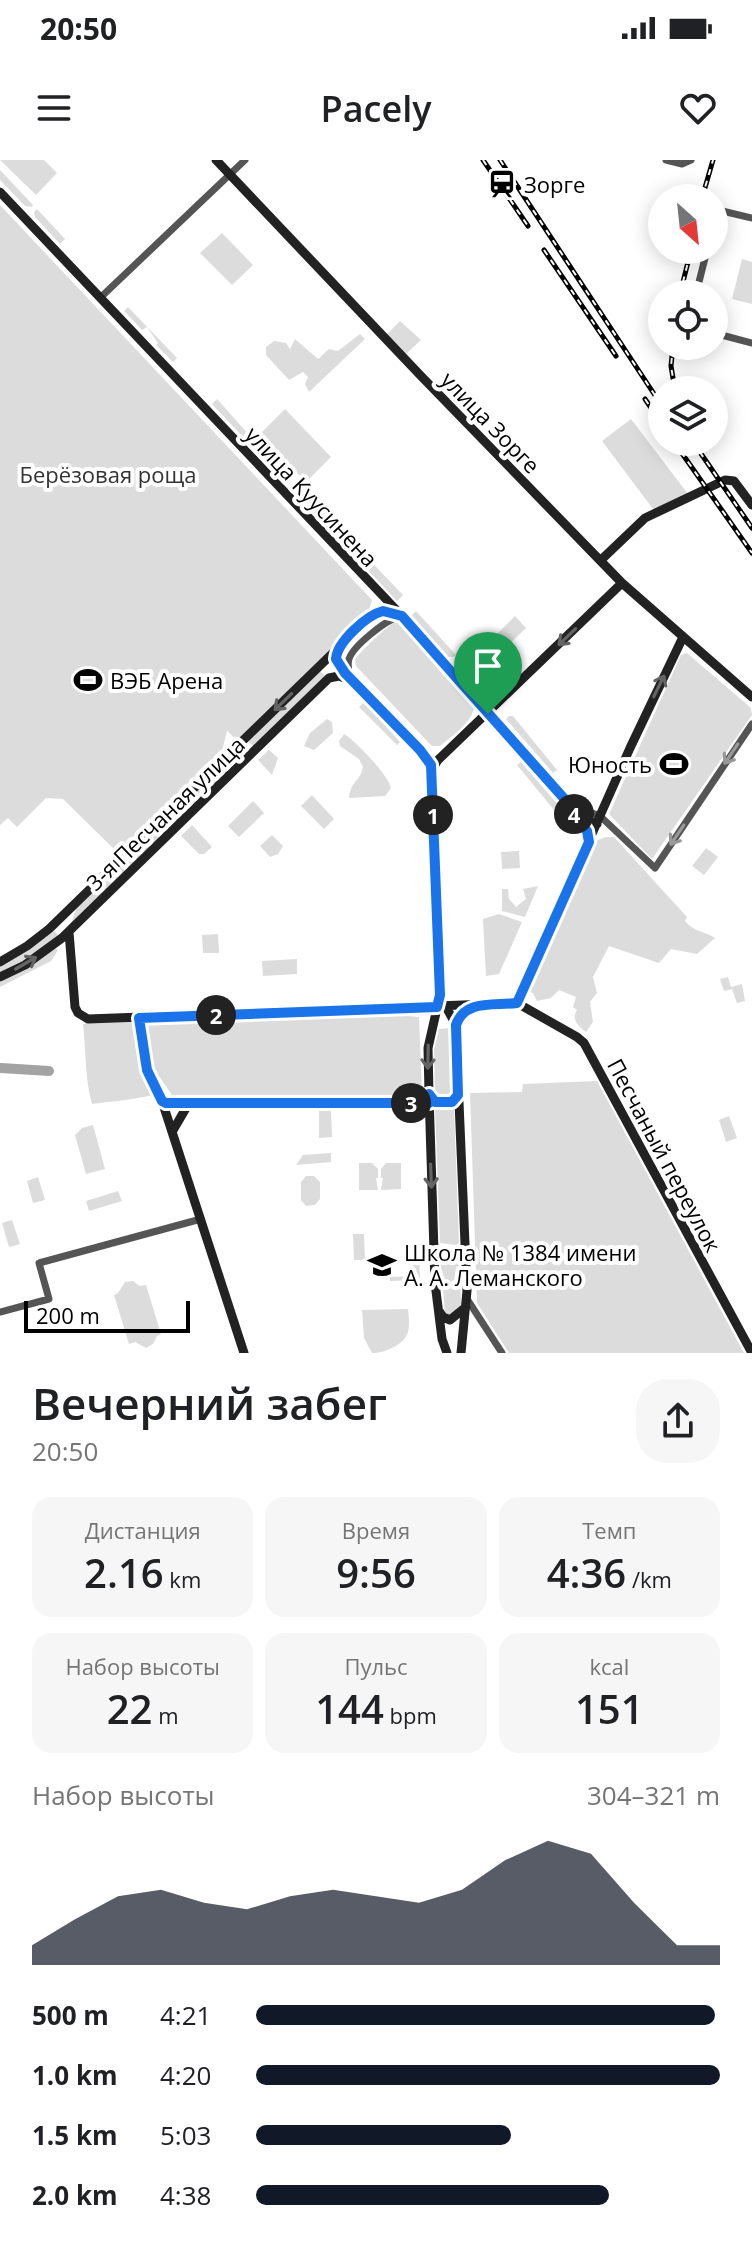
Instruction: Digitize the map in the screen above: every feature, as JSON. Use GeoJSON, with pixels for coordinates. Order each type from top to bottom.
{"type":"FeatureCollection","features":[{"type":"Feature","properties":{"kind":"street","name":"улица Зорге"},"geometry":{"type":"LineString","coordinates":[[216,160],[622,583],[752,697]]}},
{"type":"Feature","properties":{"kind":"street"},"geometry":{"type":"LineString","coordinates":[[100,298],[245,160]]}},
{"type":"Feature","properties":{"kind":"street"},"geometry":{"type":"LineString","coordinates":[[666,160],[682,164],[691,160]]}},
{"type":"Feature","properties":{"kind":"street","name":"улица Куусинена"},"geometry":{"type":"LineString","coordinates":[[0,192],[402,616],[569,804],[585,820],[598,820]]}},
{"type":"Feature","properties":{"kind":"street"},"geometry":{"type":"LineString","coordinates":[[728,212],[752,218]]}},
{"type":"Feature","properties":{"kind":"street"},"geometry":{"type":"LineString","coordinates":[[728,337],[752,343]]}},
{"type":"Feature","properties":{"kind":"street"},"geometry":{"type":"LineString","coordinates":[[601,560],[645,518],[725,480],[734,481],[752,505]]}},
{"type":"Feature","properties":{"kind":"street"},"geometry":{"type":"LineString","coordinates":[[432,769],[442,755],[622,583]]}},
{"type":"Feature","properties":{"kind":"street"},"geometry":{"type":"LineString","coordinates":[[375,590],[384,611],[382,625]]}},
{"type":"Feature","properties":{"kind":"street"},"geometry":{"type":"LineString","coordinates":[[372,615],[377,603],[375,590]]}},
{"type":"Feature","properties":{"kind":"street"},"geometry":{"type":"LineString","coordinates":[[372,615],[384,611],[402,616]]}},
{"type":"Feature","properties":{"kind":"street","name":"3-я Песчаная улица"},"geometry":{"type":"LineString","coordinates":[[0,962],[49,929],[372,615]]}},
{"type":"Feature","properties":{"kind":"street"},"geometry":{"type":"LineString","coordinates":[[351,680],[348,664],[351,655],[391,618],[402,616]]}},
{"type":"Feature","properties":{"kind":"street"},"geometry":{"type":"LineString","coordinates":[[71,908],[68,928],[73,993],[78,1013],[88,1019],[517,1003],[683,637]]}},
{"type":"Feature","properties":{"kind":"street"},"geometry":{"type":"LineString","coordinates":[[339,647],[336,661],[420,750],[432,769],[441,1007],[428,1048],[429,1098],[437,1307],[447,1353]]}},
{"type":"Feature","properties":{"kind":"street","name":"3-я Песчаная улица"},"geometry":{"type":"LineString","coordinates":[[0,977],[51,947],[329,678],[339,676],[351,680]]}},
{"type":"Feature","properties":{"kind":"street"},"geometry":{"type":"LineString","coordinates":[[598,820],[655,868],[752,724]]}},
{"type":"Feature","properties":{"kind":"street"},"geometry":{"type":"LineString","coordinates":[[420,750],[432,757],[442,755]]}},
{"type":"Feature","properties":{"kind":"street"},"geometry":{"type":"LineString","coordinates":[[569,804],[587,831],[589,842]]}},
{"type":"Feature","properties":{"kind":"street"},"geometry":{"type":"LineString","coordinates":[[49,929],[68,928]]}},
{"type":"Feature","properties":{"kind":"street"},"geometry":{"type":"LineString","coordinates":[[51,947],[63,944],[71,953]]}},
{"type":"Feature","properties":{"kind":"street","name":"Песчаный переулок"},"geometry":{"type":"LineString","coordinates":[[517,1003],[584,1043],[752,1353]]}},
{"type":"Feature","properties":{"kind":"street"},"geometry":{"type":"LineString","coordinates":[[461,1353],[466,1303],[456,1025],[460,1014],[473,1006]]}},
{"type":"Feature","properties":{"kind":"street"},"geometry":{"type":"LineString","coordinates":[[441,1007],[456,1025]]}},
{"type":"Feature","properties":{"kind":"street"},"geometry":{"type":"LineString","coordinates":[[139,1018],[147,1070],[162,1101],[244,1353]]}},
{"type":"Feature","properties":{"kind":"street"},"geometry":{"type":"LineString","coordinates":[[162,1101],[429,1098],[435,1102],[452,1102],[458,1095]]}},
{"type":"Feature","properties":{"kind":"street"},"geometry":{"type":"LineString","coordinates":[[172,1132],[189,1103]]}},
{"type":"Feature","properties":{"kind":"street"},"geometry":{"type":"LineString","coordinates":[[0,1312],[49,1299],[39,1263],[201,1219]]}},
{"type":"Feature","properties":{"kind":"street"},"geometry":{"type":"LineString","coordinates":[[437,1307],[443,1317],[450,1320],[466,1303]]}},
{"type":"Feature","properties":{"kind":"street"},"geometry":{"type":"LineString","coordinates":[[466,1303],[500,1350],[488,1353]]}},
{"type":"Feature","properties":{"kind":"street"},"geometry":{"type":"LineString","coordinates":[[438,1353],[442,1339]]}},
{"type":"Feature","properties":{"kind":"green space"},"geometry":{"type":"Polygon","coordinates":[[[0,160],[44,160],[57,173],[36,195],[0,160]]]}},
{"type":"Feature","properties":{"kind":"green space"},"geometry":{"type":"Polygon","coordinates":[[[0,170],[32,207],[25,206],[0,180],[0,170]]]}},
{"type":"Feature","properties":{"kind":"green space","name":"Берёзовая роща"},"geometry":{"type":"Polygon","coordinates":[[[0,205],[372,600],[368,613],[238,741],[227,731],[222,751],[119,854],[63,799],[46,798],[17,827],[8,818],[0,825],[0,205]]]}},
{"type":"Feature","properties":{"kind":"green space"},"geometry":{"type":"Polygon","coordinates":[[[37,209],[65,239],[60,244],[35,217],[37,209]]]}},
{"type":"Feature","properties":{"kind":"green space"},"geometry":{"type":"Polygon","coordinates":[[[222,233],[253,265],[232,285],[200,253],[222,233]]]}},
{"type":"Feature","properties":{"kind":"green space"},"geometry":{"type":"Polygon","coordinates":[[[742,259],[752,262],[752,304],[732,299],[742,259]]]}},
{"type":"Feature","properties":{"kind":"green space"},"geometry":{"type":"Polygon","coordinates":[[[128,307],[177,358],[173,362],[156,345],[158,343],[147,327],[142,330],[124,311],[128,307]]]}},
{"type":"Feature","properties":{"kind":"green space"},"geometry":{"type":"Polygon","coordinates":[[[400,321],[421,340],[405,355],[386,335],[400,321]]]}},
{"type":"Feature","properties":{"kind":"green space"},"geometry":{"type":"Polygon","coordinates":[[[360,334],[365,339],[309,392],[305,384],[308,377],[303,372],[289,380],[266,355],[266,347],[274,341],[286,343],[290,349],[295,339],[318,359],[329,349],[338,351],[360,334]]]}},
{"type":"Feature","properties":{"kind":"green space"},"geometry":{"type":"Polygon","coordinates":[[[217,399],[250,436],[248,438],[243,437],[212,404],[217,399]]]}},
{"type":"Feature","properties":{"kind":"green space"},"geometry":{"type":"Polygon","coordinates":[[[285,409],[331,457],[306,482],[259,435],[285,409]]]}},
{"type":"Feature","properties":{"kind":"green space"},"geometry":{"type":"Polygon","coordinates":[[[631,419],[648,441],[648,456],[659,456],[688,494],[653,509],[602,441],[631,419]]]}},
{"type":"Feature","properties":{"kind":"green space"},"geometry":{"type":"Polygon","coordinates":[[[253,438],[281,468],[276,473],[252,446],[250,442],[253,438]]]}},
{"type":"Feature","properties":{"kind":"green space"},"geometry":{"type":"Polygon","coordinates":[[[306,494],[403,595],[397,601],[301,499],[306,494]]]}},
{"type":"Feature","properties":{"kind":"green space"},"geometry":{"type":"Polygon","coordinates":[[[416,611],[456,655],[448,657],[411,616],[416,611]]]}},
{"type":"Feature","properties":{"kind":"green space"},"geometry":{"type":"Polygon","coordinates":[[[515,616],[526,628],[506,647],[495,636],[515,616]]]}},
{"type":"Feature","properties":{"kind":"green space"},"geometry":{"type":"Polygon","coordinates":[[[399,619],[474,702],[468,720],[440,746],[432,746],[356,666],[355,660],[362,651],[399,619]]]}},
{"type":"Feature","properties":{"kind":"green space","name":"Юность"},"geometry":{"type":"Polygon","coordinates":[[[687,653],[751,708],[752,715],[652,859],[609,814],[681,655],[687,653]]]}},
{"type":"Feature","properties":{"kind":"green space"},"geometry":{"type":"Polygon","coordinates":[[[319,670],[325,676],[253,746],[247,740],[319,670]]]}},
{"type":"Feature","properties":{"kind":"green space"},"geometry":{"type":"Polygon","coordinates":[[[364,702],[400,742],[397,745],[359,707],[364,702]]]}},
{"type":"Feature","properties":{"kind":"green space"},"geometry":{"type":"Polygon","coordinates":[[[513,716],[557,770],[553,773],[506,719],[513,716]]]}},
{"type":"Feature","properties":{"kind":"green space"},"geometry":{"type":"Polygon","coordinates":[[[327,719],[332,722],[333,733],[314,750],[304,746],[310,733],[327,719]]]}},
{"type":"Feature","properties":{"kind":"green space"},"geometry":{"type":"Polygon","coordinates":[[[344,734],[364,751],[389,782],[391,788],[385,796],[349,798],[363,767],[359,759],[340,746],[339,741],[344,734]]]}},
{"type":"Feature","properties":{"kind":"green space"},"geometry":{"type":"Polygon","coordinates":[[[240,748],[245,754],[128,868],[123,863],[240,748]]]}},
{"type":"Feature","properties":{"kind":"green space"},"geometry":{"type":"Polygon","coordinates":[[[269,750],[278,758],[272,775],[258,760],[269,750]]]}},
{"type":"Feature","properties":{"kind":"green space"},"geometry":{"type":"Polygon","coordinates":[[[521,762],[560,807],[555,811],[517,765],[521,762]]]}},
{"type":"Feature","properties":{"kind":"green space"},"geometry":{"type":"Polygon","coordinates":[[[312,795],[334,819],[324,829],[301,806],[312,795]]]}},
{"type":"Feature","properties":{"kind":"green space"},"geometry":{"type":"Polygon","coordinates":[[[253,801],[264,813],[239,837],[228,826],[253,801]]]}},
{"type":"Feature","properties":{"kind":"green space"},"geometry":{"type":"Polygon","coordinates":[[[192,825],[212,847],[204,854],[199,854],[181,836],[192,825]]]}},
{"type":"Feature","properties":{"kind":"green space"},"geometry":{"type":"Polygon","coordinates":[[[272,835],[283,846],[278,854],[270,857],[260,846],[272,835]]]}},
{"type":"Feature","properties":{"kind":"green space"},"geometry":{"type":"Polygon","coordinates":[[[614,837],[687,917],[685,921],[688,925],[715,938],[697,954],[671,949],[659,963],[609,946],[593,977],[597,993],[590,1002],[593,1022],[586,1032],[575,1019],[577,1010],[573,1007],[576,997],[559,990],[551,998],[537,1001],[529,992],[598,840],[614,837]]]}},
{"type":"Feature","properties":{"kind":"green space"},"geometry":{"type":"Polygon","coordinates":[[[706,848],[718,857],[704,875],[692,866],[706,848]]]}},
{"type":"Feature","properties":{"kind":"green space"},"geometry":{"type":"Polygon","coordinates":[[[519,851],[520,868],[502,869],[501,852],[519,851]]]}},
{"type":"Feature","properties":{"kind":"green space"},"geometry":{"type":"Polygon","coordinates":[[[120,866],[125,871],[71,924],[76,909],[120,866]]]}},
{"type":"Feature","properties":{"kind":"green space"},"geometry":{"type":"Polygon","coordinates":[[[538,886],[525,917],[502,911],[502,889],[508,889],[509,899],[516,907],[526,899],[523,889],[538,886]]]}},
{"type":"Feature","properties":{"kind":"green space"},"geometry":{"type":"Polygon","coordinates":[[[499,914],[522,922],[499,974],[486,976],[483,919],[499,914]]]}},
{"type":"Feature","properties":{"kind":"green space"},"geometry":{"type":"Polygon","coordinates":[[[55,931],[58,936],[23,962],[0,973],[0,966],[55,931]]]}},
{"type":"Feature","properties":{"kind":"green space"},"geometry":{"type":"Polygon","coordinates":[[[218,934],[219,953],[203,953],[202,935],[218,934]]]}},
{"type":"Feature","properties":{"kind":"green space"},"geometry":{"type":"Polygon","coordinates":[[[56,948],[58,950],[51,961],[0,987],[0,980],[56,948]]]}},
{"type":"Feature","properties":{"kind":"green space"},"geometry":{"type":"Polygon","coordinates":[[[297,959],[297,974],[263,976],[262,961],[297,959]]]}},
{"type":"Feature","properties":{"kind":"green space"},"geometry":{"type":"Polygon","coordinates":[[[728,977],[731,987],[742,984],[745,1001],[737,1003],[732,989],[724,991],[720,979],[728,977]]]}},
{"type":"Feature","properties":{"kind":"green space"},"geometry":{"type":"Polygon","coordinates":[[[301,1015],[311,1018],[419,1017],[422,1095],[172,1095],[154,1069],[148,1025],[301,1015]]]}},
{"type":"Feature","properties":{"kind":"green space"},"geometry":{"type":"Polygon","coordinates":[[[85,1021],[134,1022],[139,1068],[152,1095],[92,1104],[83,1024],[85,1021]]]}},
{"type":"Feature","properties":{"kind":"green space"},"geometry":{"type":"Polygon","coordinates":[[[450,1028],[453,1095],[439,1098],[435,1095],[434,1050],[439,1029],[450,1028]]]}},
{"type":"Feature","properties":{"kind":"green space"},"geometry":{"type":"Polygon","coordinates":[[[597,1081],[744,1353],[509,1353],[477,1303],[470,1093],[522,1092],[523,1084],[597,1081]]]}},
{"type":"Feature","properties":{"kind":"green space"},"geometry":{"type":"Polygon","coordinates":[[[435,1108],[454,1108],[459,1243],[456,1245],[440,1243],[435,1108]]]}},
{"type":"Feature","properties":{"kind":"green space"},"geometry":{"type":"Polygon","coordinates":[[[331,1110],[332,1137],[319,1138],[319,1111],[331,1110]]]}},
{"type":"Feature","properties":{"kind":"green space"},"geometry":{"type":"Polygon","coordinates":[[[729,1116],[737,1138],[726,1142],[719,1120],[729,1116]]]}},
{"type":"Feature","properties":{"kind":"green space"},"geometry":{"type":"Polygon","coordinates":[[[93,1125],[105,1169],[86,1174],[75,1135],[82,1128],[93,1125]]]}},
{"type":"Feature","properties":{"kind":"green space"},"geometry":{"type":"Polygon","coordinates":[[[331,1153],[331,1162],[296,1165],[303,1155],[331,1153]]]}},
{"type":"Feature","properties":{"kind":"green space"},"geometry":{"type":"Polygon","coordinates":[[[359,1163],[372,1163],[378,1169],[378,1190],[359,1190],[359,1163]]]}},
{"type":"Feature","properties":{"kind":"green space"},"geometry":{"type":"Polygon","coordinates":[[[386,1163],[401,1163],[401,1189],[381,1190],[381,1169],[386,1163]]]}},
{"type":"Feature","properties":{"kind":"green space"},"geometry":{"type":"Polygon","coordinates":[[[306,1176],[314,1176],[320,1182],[320,1199],[315,1205],[306,1206],[301,1200],[301,1182],[306,1176]]]}},
{"type":"Feature","properties":{"kind":"green space"},"geometry":{"type":"Polygon","coordinates":[[[38,1177],[45,1200],[33,1203],[27,1181],[38,1177]]]}},
{"type":"Feature","properties":{"kind":"green space"},"geometry":{"type":"Polygon","coordinates":[[[118,1191],[122,1201],[89,1211],[86,1201],[118,1191]]]}},
{"type":"Feature","properties":{"kind":"green space"},"geometry":{"type":"Polygon","coordinates":[[[12,1220],[20,1244],[9,1247],[2,1223],[12,1220]]]}},
{"type":"Feature","properties":{"kind":"green space"},"geometry":{"type":"Polygon","coordinates":[[[353,1234],[364,1234],[365,1260],[354,1260],[353,1234]]]}},
{"type":"Feature","properties":{"kind":"green space"},"geometry":{"type":"Polygon","coordinates":[[[419,1250],[420,1280],[390,1281],[390,1277],[413,1276],[413,1251],[419,1250]]]}},
{"type":"Feature","properties":{"kind":"green space"},"geometry":{"type":"Polygon","coordinates":[[[459,1253],[461,1303],[460,1308],[450,1315],[445,1313],[440,1254],[459,1253]]]}},
{"type":"Feature","properties":{"kind":"green space"},"geometry":{"type":"Polygon","coordinates":[[[133,1281],[140,1286],[146,1285],[161,1334],[146,1348],[135,1342],[129,1344],[114,1295],[125,1282],[133,1281]]]}},
{"type":"Feature","properties":{"kind":"green space"},"geometry":{"type":"Polygon","coordinates":[[[408,1309],[409,1327],[403,1341],[387,1350],[372,1353],[364,1338],[362,1310],[408,1309]]]}},
{"type":"Feature","properties":{"kind":"waterway"},"geometry":{"type":"LineString","coordinates":[[1,1068],[49,1071]]}},
{"type":"Feature","properties":{"kind":"railway"},"geometry":{"type":"LineString","coordinates":[[483,160],[528,226]]}},
{"type":"Feature","properties":{"kind":"railway"},"geometry":{"type":"LineString","coordinates":[[500,160],[648,385]]}},
{"type":"Feature","properties":{"kind":"railway"},"geometry":{"type":"LineString","coordinates":[[706,184],[713,160]]}},
{"type":"Feature","properties":{"kind":"railway"},"geometry":{"type":"LineString","coordinates":[[544,250],[616,356]]}},
{"type":"Feature","properties":{"kind":"railway"},"geometry":{"type":"LineString","coordinates":[[684,280],[688,264]]}},
{"type":"Feature","properties":{"kind":"railway"},"geometry":{"type":"LineString","coordinates":[[672,360],[673,376]]}},
{"type":"Feature","properties":{"kind":"railway"},"geometry":{"type":"LineString","coordinates":[[645,399],[648,403]]}},
{"type":"Feature","properties":{"kind":"railway"},"geometry":{"type":"LineString","coordinates":[[684,456],[752,553]]}},
{"type":"Feature","properties":{"kind":"railway"},"geometry":{"type":"LineString","coordinates":[[703,456],[752,528]]}},
{"type":"Feature","properties":{"kind":"place","name":"Зорге"},"geometry":{"type":"Point","coordinates":[502,184]}},
{"type":"Feature","properties":{"kind":"place","name":"ВЭБ Арена"},"geometry":{"type":"Point","coordinates":[88,680]}},
{"type":"Feature","properties":{"kind":"place","name":"Юность"},"geometry":{"type":"Point","coordinates":[674,764]}},
{"type":"Feature","properties":{"kind":"place","name":"Школа № 1384 имени А. А. Леманского"},"geometry":{"type":"Point","coordinates":[382,1265]}},
{"type":"Feature","properties":{"kind":"route"},"geometry":{"type":"LineString","coordinates":[[389,611],[402,616],[488,714],[569,804],[587,831],[589,842],[517,1003],[473,1006],[458,1018],[459,1091],[456,1099],[452,1102],[435,1102],[429,1094],[429,1103],[173,1104],[162,1101],[147,1070],[139,1018],[437,1007],[440,995],[431,765],[341,669],[336,659],[339,647],[375,613],[389,611]]}}]}
